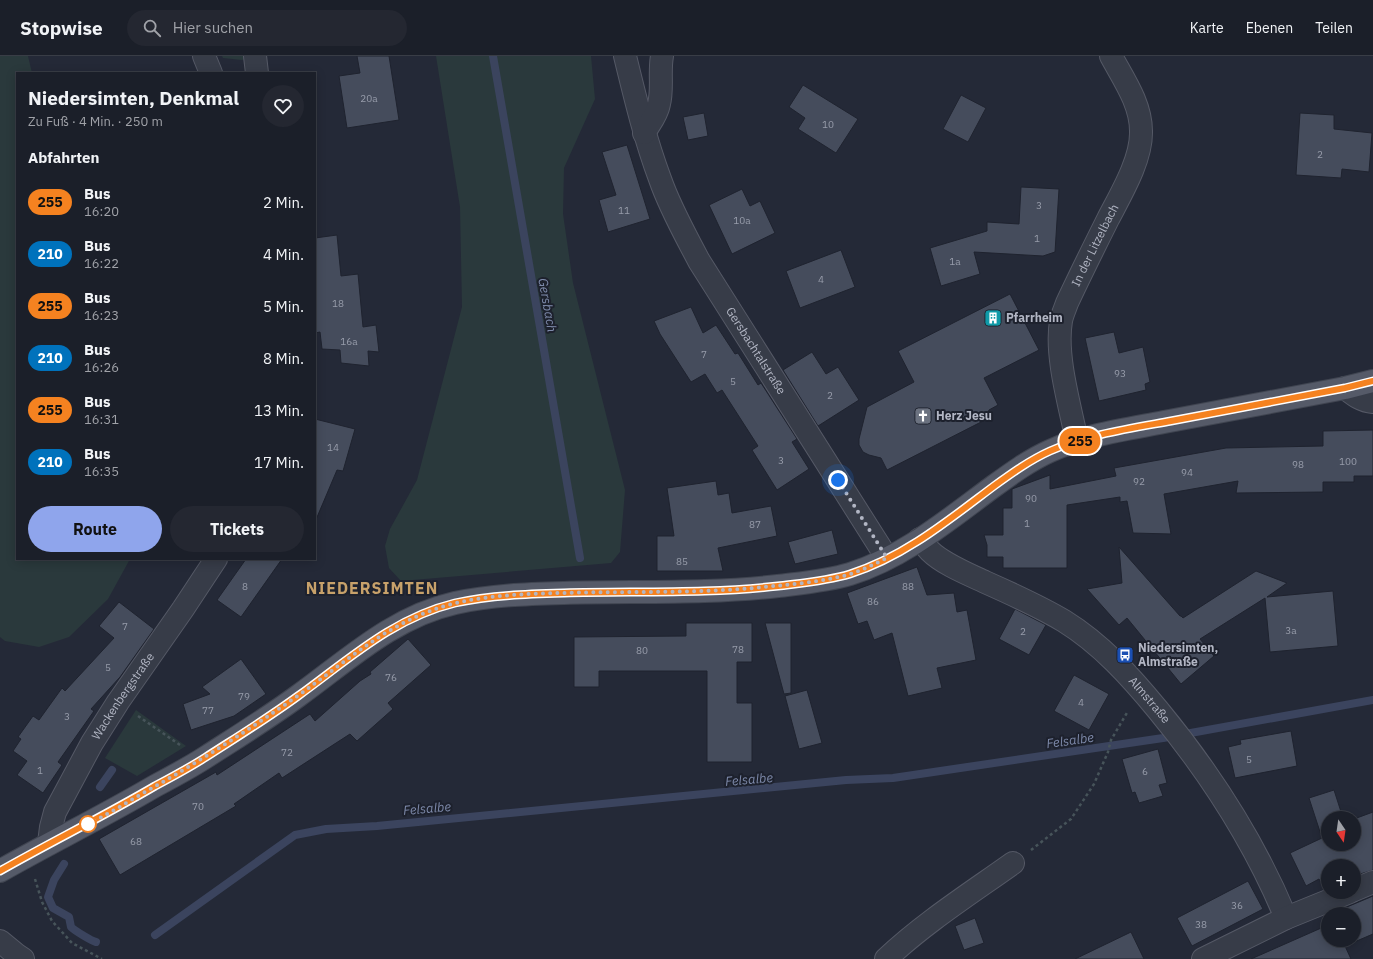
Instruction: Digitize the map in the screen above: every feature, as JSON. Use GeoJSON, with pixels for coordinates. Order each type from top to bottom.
{"type":"FeatureCollection","features":[{"type":"Feature","properties":{"kind":"main road"},"geometry":{"type":"LineString","coordinates":[[0,871],[89,824],[201,760],[298,696],[360,649],[390,629],[431,611],[452,604],[524,594],[753,589],[802,583],[848,575],[887,558],[920,539],[1026,464],[1052,450],[1078,441],[1117,432],[1345,388],[1373,381]]}},
{"type":"Feature","properties":{"kind":"street"},"geometry":{"type":"LineString","coordinates":[[204,56],[211,72]]}},
{"type":"Feature","properties":{"kind":"street"},"geometry":{"type":"LineString","coordinates":[[255,56],[257,72]]}},
{"type":"Feature","properties":{"kind":"street","name":"Gersbachtalstraße"},"geometry":{"type":"LineString","coordinates":[[625,56],[644,132],[660,180],[675,216],[699,261],[887,558]]}},
{"type":"Feature","properties":{"kind":"street"},"geometry":{"type":"LineString","coordinates":[[644,132],[656,114],[660,103],[662,56]]}},
{"type":"Feature","properties":{"kind":"street","name":"In der Litzelbach"},"geometry":{"type":"LineString","coordinates":[[1078,441],[1063,368],[1060,345],[1061,320],[1067,303],[1129,176],[1140,146],[1141,131],[1135,100],[1111,56]]}},
{"type":"Feature","properties":{"kind":"street"},"geometry":{"type":"LineString","coordinates":[[1345,388],[1365,402],[1373,402]]}},
{"type":"Feature","properties":{"kind":"street","name":"Almstraße"},"geometry":{"type":"LineString","coordinates":[[920,539],[930,552],[965,573],[1024,600],[1063,621],[1090,639],[1113,659],[1141,689],[1171,725],[1209,777],[1264,868],[1286,918]]}},
{"type":"Feature","properties":{"kind":"street","name":"Wackenbergstraße"},"geometry":{"type":"LineString","coordinates":[[49,844],[55,812],[92,743],[118,702],[215,560]]}},
{"type":"Feature","properties":{"kind":"street"},"geometry":{"type":"LineString","coordinates":[[886,959],[921,930],[1013,863]]}},
{"type":"Feature","properties":{"kind":"street"},"geometry":{"type":"LineString","coordinates":[[1361,887],[1373,882]]}},
{"type":"Feature","properties":{"kind":"street"},"geometry":{"type":"LineString","coordinates":[[1203,959],[1286,918],[1333,899]]}},
{"type":"Feature","properties":{"kind":"street"},"geometry":{"type":"LineString","coordinates":[[0,941],[23,959]]}},
{"type":"Feature","properties":{"kind":"path"},"geometry":{"type":"LineString","coordinates":[[1013,863],[1071,819],[1094,784],[1108,752],[1111,740],[1141,689]]}},
{"type":"Feature","properties":{"kind":"path"},"geometry":{"type":"LineString","coordinates":[[118,702],[175,741]]}},
{"type":"Feature","properties":{"kind":"path"},"geometry":{"type":"LineString","coordinates":[[24,858],[34,875],[42,902],[52,920],[72,943],[102,959]]}},
{"type":"Feature","properties":{"kind":"shaded area"},"geometry":{"type":"Polygon","coordinates":[[[0,56],[28,56],[32,72],[16,72],[16,560],[129,560],[108,599],[69,637],[39,647],[5,641],[0,637],[0,56]]]}},
{"type":"Feature","properties":{"kind":"shaded area"},"geometry":{"type":"Polygon","coordinates":[[[222,56],[257,56],[242,60],[223,58],[222,56]]]}},
{"type":"Feature","properties":{"kind":"shaded area"},"geometry":{"type":"Polygon","coordinates":[[[436,56],[591,56],[595,99],[564,168],[563,214],[573,283],[625,490],[620,552],[611,563],[401,581],[389,568],[385,546],[390,529],[417,480],[462,307],[460,207],[436,56]]]}},
{"type":"Feature","properties":{"kind":"shaded area"},"geometry":{"type":"Polygon","coordinates":[[[136,710],[186,746],[137,776],[105,758],[136,710]]]}},
{"type":"Feature","properties":{"kind":"building"},"geometry":{"type":"Polygon","coordinates":[[[357,56],[389,56],[399,120],[347,128],[339,76],[360,73],[357,56]]]}},
{"type":"Feature","properties":{"kind":"building"},"geometry":{"type":"Polygon","coordinates":[[[803,85],[858,119],[836,153],[798,129],[805,118],[789,107],[803,85]]]}},
{"type":"Feature","properties":{"kind":"building"},"geometry":{"type":"Polygon","coordinates":[[[961,95],[986,108],[968,142],[943,129],[961,95]]]}},
{"type":"Feature","properties":{"kind":"building"},"geometry":{"type":"Polygon","coordinates":[[[704,113],[708,136],[688,140],[683,117],[704,113]]]}},
{"type":"Feature","properties":{"kind":"building"},"geometry":{"type":"Polygon","coordinates":[[[1300,113],[1334,115],[1334,129],[1372,133],[1369,172],[1342,169],[1341,178],[1296,175],[1300,113]]]}},
{"type":"Feature","properties":{"kind":"building"},"geometry":{"type":"Polygon","coordinates":[[[627,145],[650,219],[608,232],[599,200],[616,195],[602,152],[627,145]]]}},
{"type":"Feature","properties":{"kind":"building"},"geometry":{"type":"Polygon","coordinates":[[[1021,187],[1059,189],[1055,252],[1043,256],[974,252],[980,274],[941,286],[930,248],[987,231],[987,222],[1019,224],[1021,187]]]}},
{"type":"Feature","properties":{"kind":"building"},"geometry":{"type":"Polygon","coordinates":[[[742,189],[750,206],[760,201],[775,233],[732,254],[709,205],[742,189]]]}},
{"type":"Feature","properties":{"kind":"building"},"geometry":{"type":"Polygon","coordinates":[[[337,235],[341,276],[358,274],[363,327],[376,325],[379,352],[368,351],[369,366],[341,363],[340,350],[322,349],[320,332],[316,333],[316,238],[337,235]]]}},
{"type":"Feature","properties":{"kind":"building"},"geometry":{"type":"Polygon","coordinates":[[[841,250],[855,287],[800,308],[786,271],[841,250]]]}},
{"type":"Feature","properties":{"kind":"building"},"geometry":{"type":"Polygon","coordinates":[[[1010,294],[1039,350],[984,378],[998,405],[989,410],[985,420],[887,470],[881,458],[863,452],[859,445],[859,439],[867,407],[914,382],[898,351],[1010,294]]]}},
{"type":"Feature","properties":{"kind":"building"},"geometry":{"type":"Polygon","coordinates":[[[691,307],[703,333],[716,325],[735,354],[738,353],[758,385],[761,383],[797,439],[792,442],[809,469],[777,490],[752,450],[758,446],[722,390],[717,393],[705,374],[691,382],[660,334],[654,321],[691,307]]]}},
{"type":"Feature","properties":{"kind":"building"},"geometry":{"type":"Polygon","coordinates":[[[1114,332],[1119,353],[1143,347],[1150,382],[1145,384],[1146,390],[1099,401],[1085,338],[1114,332]]]}},
{"type":"Feature","properties":{"kind":"building"},"geometry":{"type":"Polygon","coordinates":[[[812,352],[826,374],[838,367],[859,400],[818,426],[783,370],[812,352]]]}},
{"type":"Feature","properties":{"kind":"building"},"geometry":{"type":"Polygon","coordinates":[[[316,419],[355,429],[343,471],[337,470],[316,520],[316,419]]]}},
{"type":"Feature","properties":{"kind":"building"},"geometry":{"type":"Polygon","coordinates":[[[1373,430],[1373,476],[1354,476],[1354,482],[1323,482],[1323,492],[1236,493],[1238,481],[1164,494],[1171,534],[1133,533],[1127,501],[1120,502],[1120,497],[1067,505],[1067,568],[1003,568],[1003,557],[987,557],[987,545],[984,535],[1003,535],[1003,508],[1012,508],[1012,489],[1050,475],[1050,489],[1116,476],[1114,468],[1226,448],[1323,446],[1323,431],[1373,430]]]}},
{"type":"Feature","properties":{"kind":"building"},"geometry":{"type":"Polygon","coordinates":[[[716,481],[718,495],[729,493],[732,513],[771,506],[777,536],[718,548],[723,571],[657,571],[657,536],[674,536],[667,488],[716,481]]]}},
{"type":"Feature","properties":{"kind":"building"},"geometry":{"type":"Polygon","coordinates":[[[832,530],[838,554],[795,564],[788,542],[832,530]]]}},
{"type":"Feature","properties":{"kind":"building"},"geometry":{"type":"Polygon","coordinates":[[[1119,547],[1183,618],[1256,571],[1287,583],[1267,597],[1333,591],[1338,646],[1270,652],[1265,598],[1200,639],[1214,656],[1181,684],[1127,618],[1119,625],[1087,589],[1122,583],[1119,547]]]}},
{"type":"Feature","properties":{"kind":"building"},"geometry":{"type":"Polygon","coordinates":[[[245,560],[281,560],[241,617],[217,600],[245,560]]]}},
{"type":"Feature","properties":{"kind":"building"},"geometry":{"type":"Polygon","coordinates":[[[917,567],[927,595],[954,593],[957,612],[967,610],[976,660],[937,668],[942,688],[908,696],[892,633],[874,640],[867,621],[858,624],[847,593],[917,567]]]}},
{"type":"Feature","properties":{"kind":"building"},"geometry":{"type":"Polygon","coordinates":[[[119,602],[154,629],[120,677],[91,709],[94,711],[58,762],[62,765],[43,793],[17,775],[27,761],[13,751],[21,739],[18,737],[33,716],[39,720],[62,688],[65,691],[114,638],[99,626],[119,602]]]}},
{"type":"Feature","properties":{"kind":"building"},"geometry":{"type":"Polygon","coordinates":[[[1015,609],[1046,625],[1029,655],[999,639],[1015,609]]]}},
{"type":"Feature","properties":{"kind":"building"},"geometry":{"type":"Polygon","coordinates":[[[686,623],[752,623],[752,662],[737,662],[737,703],[752,703],[752,762],[707,762],[707,671],[599,671],[599,687],[574,687],[574,637],[686,636],[686,623]]]}},
{"type":"Feature","properties":{"kind":"building"},"geometry":{"type":"Polygon","coordinates":[[[765,623],[791,623],[791,693],[784,694],[765,623]]]}},
{"type":"Feature","properties":{"kind":"building"},"geometry":{"type":"Polygon","coordinates":[[[408,639],[431,665],[388,703],[393,709],[357,741],[350,734],[282,778],[279,773],[234,804],[236,806],[120,875],[99,839],[216,772],[217,775],[310,714],[315,721],[360,681],[371,674],[370,672],[408,639]]]}},
{"type":"Feature","properties":{"kind":"building"},"geometry":{"type":"Polygon","coordinates":[[[241,659],[266,694],[234,716],[191,730],[183,704],[210,694],[202,687],[241,659]]]}},
{"type":"Feature","properties":{"kind":"building"},"geometry":{"type":"Polygon","coordinates":[[[1074,675],[1109,694],[1089,730],[1054,711],[1074,675]]]}},
{"type":"Feature","properties":{"kind":"building"},"geometry":{"type":"Polygon","coordinates":[[[807,690],[822,743],[799,749],[785,696],[807,690]]]}},
{"type":"Feature","properties":{"kind":"building"},"geometry":{"type":"Polygon","coordinates":[[[1291,731],[1297,766],[1235,778],[1228,747],[1241,744],[1240,740],[1291,731]]]}},
{"type":"Feature","properties":{"kind":"building"},"geometry":{"type":"Polygon","coordinates":[[[1158,749],[1167,783],[1159,785],[1163,796],[1139,803],[1135,792],[1132,793],[1122,759],[1158,749]]]}},
{"type":"Feature","properties":{"kind":"building"},"geometry":{"type":"Polygon","coordinates":[[[1334,790],[1341,811],[1321,811],[1321,835],[1309,798],[1334,790]]]}},
{"type":"Feature","properties":{"kind":"building"},"geometry":{"type":"Polygon","coordinates":[[[1373,812],[1373,870],[1361,874],[1361,859],[1321,859],[1321,883],[1319,879],[1306,886],[1290,853],[1321,838],[1321,851],[1361,851],[1361,816],[1373,812]]]}},
{"type":"Feature","properties":{"kind":"building"},"geometry":{"type":"Polygon","coordinates":[[[1248,881],[1263,909],[1192,946],[1177,918],[1248,881]]]}},
{"type":"Feature","properties":{"kind":"building"},"geometry":{"type":"Polygon","coordinates":[[[1373,896],[1373,934],[1361,939],[1361,907],[1347,907],[1373,896]]]}},
{"type":"Feature","properties":{"kind":"building"},"geometry":{"type":"Polygon","coordinates":[[[975,918],[984,943],[964,950],[955,926],[975,918]]]}},
{"type":"Feature","properties":{"kind":"building"},"geometry":{"type":"Polygon","coordinates":[[[1321,928],[1321,947],[1345,947],[1351,959],[1251,959],[1321,928]]]}},
{"type":"Feature","properties":{"kind":"building"},"geometry":{"type":"Polygon","coordinates":[[[1131,932],[1144,959],[1075,959],[1131,932]]]}},
{"type":"Feature","properties":{"kind":"waterway","name":"Gersbach"},"geometry":{"type":"LineString","coordinates":[[493,56],[580,558]]}},
{"type":"Feature","properties":{"kind":"waterway","name":"Felsalbe"},"geometry":{"type":"LineString","coordinates":[[155,935],[295,835],[326,829],[377,826],[846,780],[893,778],[1163,738],[1373,700]]}},
{"type":"Feature","properties":{"kind":"waterway"},"geometry":{"type":"LineString","coordinates":[[100,787],[112,770]]}},
{"type":"Feature","properties":{"kind":"waterway"},"geometry":{"type":"LineString","coordinates":[[64,864],[54,880],[48,897],[53,908],[69,917],[71,927],[96,942]]}},
{"type":"Feature","properties":{"kind":"bus line","name":"255"},"geometry":{"type":"LineString","coordinates":[[0,871],[89,824],[201,760],[298,696],[360,649],[390,629],[424,613],[452,604],[524,594],[753,589],[802,583],[848,575],[887,558],[920,539],[1026,464],[1052,450],[1078,441],[1117,432],[1345,388],[1373,381]]}},
{"type":"Feature","properties":{"kind":"place","name":"Pfarrheim"},"geometry":{"type":"Point","coordinates":[993,318]}},
{"type":"Feature","properties":{"kind":"place","name":"Herz Jesu"},"geometry":{"type":"Point","coordinates":[923,416]}},
{"type":"Feature","properties":{"kind":"place","name":"Niedersimten, Almstraße"},"geometry":{"type":"Point","coordinates":[1125,655]}},
{"type":"Feature","properties":{"kind":"district","name":"NIEDERSIMTEN"},"geometry":{"type":"Point","coordinates":[372,588]}},
{"type":"Feature","properties":{"kind":"route"},"geometry":{"type":"LineString","coordinates":[[88,824],[201,760],[298,696],[360,649],[390,629],[424,613],[452,604],[524,594],[753,589],[802,583],[848,575],[887,558],[838,480]]}}]}
